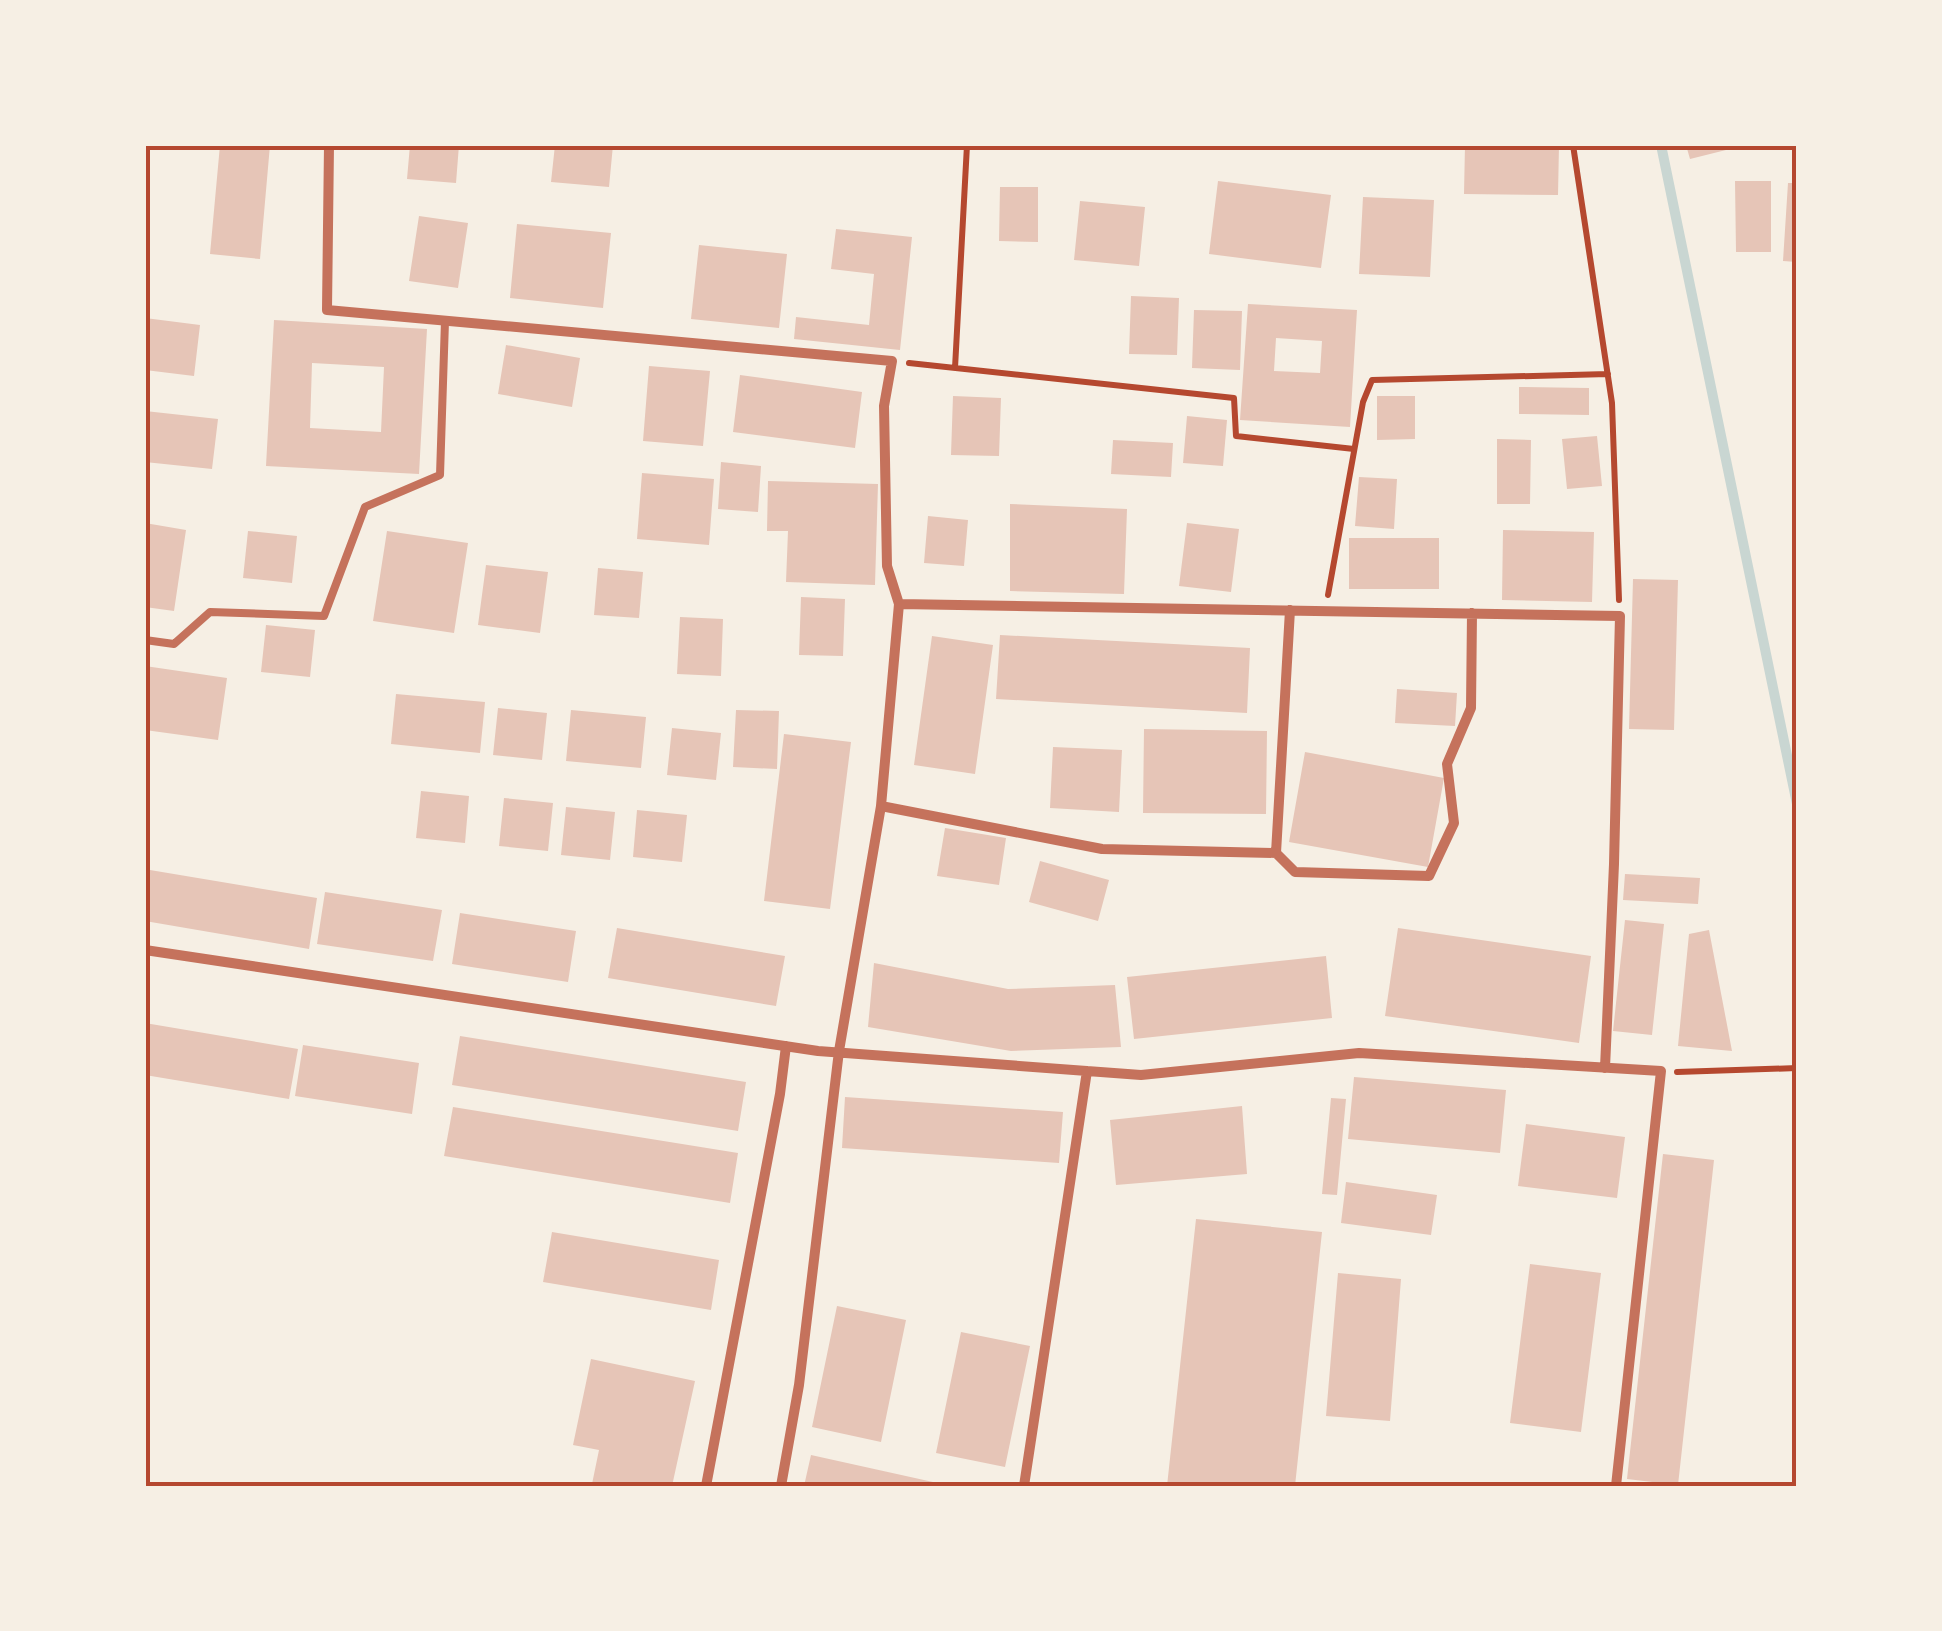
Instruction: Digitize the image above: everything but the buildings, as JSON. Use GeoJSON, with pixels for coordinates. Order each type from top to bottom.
{"type":"FeatureCollection","features":[{"type":"Feature","properties":{"kind":"street"},"geometry":{"type":"LineString","coordinates":[[330,145],[327,310],[892,361],[884,406],[887,566],[899,604],[881,806],[839,1052],[798,1386],[781,1486]]}},
{"type":"Feature","properties":{"kind":"street"},"geometry":{"type":"LineString","coordinates":[[899,604],[1620,616],[1606,1068]]}},
{"type":"Feature","properties":{"kind":"street"},"geometry":{"type":"LineString","coordinates":[[1276,854],[1290,610]]}},
{"type":"Feature","properties":{"kind":"street"},"geometry":{"type":"LineString","coordinates":[[881,806],[1102,849],[1276,854],[1295,872],[1430,876],[1454,824],[1447,764],[1471,708],[1472,614]]}},
{"type":"Feature","properties":{"kind":"street"},"geometry":{"type":"LineString","coordinates":[[145,950],[818,1051],[1141,1075],[1359,1053],[1661,1072],[1616,1486]]}},
{"type":"Feature","properties":{"kind":"street"},"geometry":{"type":"LineString","coordinates":[[706,1486],[786,1046]]}},
{"type":"Feature","properties":{"kind":"street"},"geometry":{"type":"LineString","coordinates":[[1024,1486],[1087,1071]]}},
{"type":"Feature","properties":{"kind":"lane"},"geometry":{"type":"LineString","coordinates":[[145,640],[174,644],[210,612],[324,616],[366,507],[440,475],[445,321]]}},
{"type":"Feature","properties":{"kind":"path"},"geometry":{"type":"LineString","coordinates":[[955,368],[967,145]]}},
{"type":"Feature","properties":{"kind":"path"},"geometry":{"type":"LineString","coordinates":[[1572,145],[1612,403],[1620,616]]}},
{"type":"Feature","properties":{"kind":"path"},"geometry":{"type":"LineString","coordinates":[[892,361],[1234,398],[1236,436],[1354,450]]}},
{"type":"Feature","properties":{"kind":"path"},"geometry":{"type":"LineString","coordinates":[[1325,610],[1362,402],[1372,380],[1608,374]]}},
{"type":"Feature","properties":{"kind":"path"},"geometry":{"type":"LineString","coordinates":[[1688,1072],[1797,1068]]}},
{"type":"Feature","properties":{"kind":"waterway"},"geometry":{"type":"LineString","coordinates":[[1661,145],[1797,804]]}}]}
